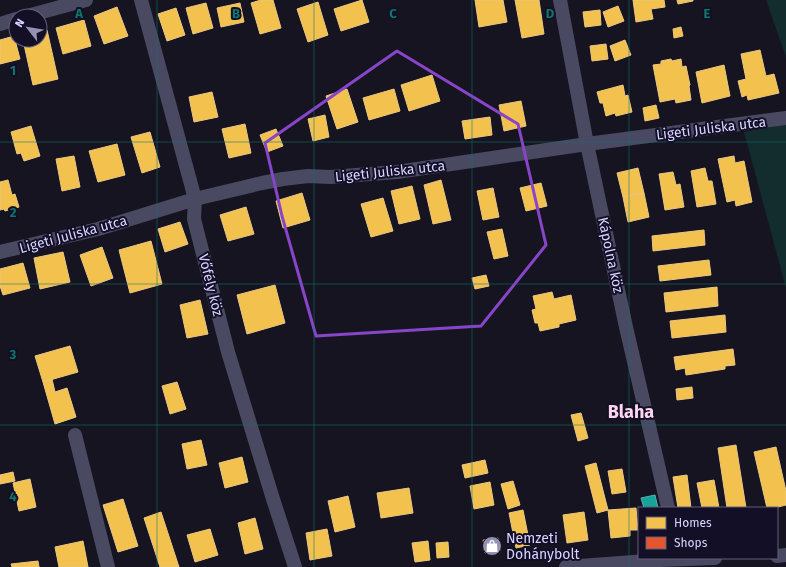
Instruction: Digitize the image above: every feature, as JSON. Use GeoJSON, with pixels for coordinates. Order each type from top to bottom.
{"type":"FeatureCollection","features":[{"type":"Feature","properties":{"kind":"street"},"geometry":{"type":"LineString","coordinates":[[48,10],[86,0]]}},
{"type":"Feature","properties":{"kind":"street","name":"Vőfély köz"},"geometry":{"type":"LineString","coordinates":[[141,0],[195,199],[194,219],[228,352],[273,499],[296,567]]}},
{"type":"Feature","properties":{"kind":"street","name":"Kápolna köz"},"geometry":{"type":"LineString","coordinates":[[560,0],[587,144],[626,326],[668,507]]}},
{"type":"Feature","properties":{"kind":"street","name":"Ligeti Juliska utca"},"geometry":{"type":"LineString","coordinates":[[0,252],[98,229],[195,199],[283,179],[308,176],[330,177],[397,172],[587,144],[786,118]]}},
{"type":"Feature","properties":{"kind":"street"},"geometry":{"type":"LineString","coordinates":[[75,435],[108,567]]}},
{"type":"Feature","properties":{"kind":"street"},"geometry":{"type":"LineString","coordinates":[[566,567],[604,566],[679,559]]}},
{"type":"Feature","properties":{"kind":"highlighted area"},"geometry":{"type":"Polygon","coordinates":[[[397,51],[518,124],[546,245],[481,326],[316,336],[282,216],[265,143],[397,51]]]}},
{"type":"Feature","properties":{"kind":"green space"},"geometry":{"type":"Polygon","coordinates":[[[766,0],[786,0],[786,57],[766,0]]]}},
{"type":"Feature","properties":{"kind":"green space"},"geometry":{"type":"Polygon","coordinates":[[[786,123],[786,288],[744,132],[786,123]]]}},
{"type":"Feature","properties":{"kind":"building: Homes"},"geometry":{"type":"Polygon","coordinates":[[[261,0],[273,0],[281,28],[260,34],[251,3],[261,0]]]}},
{"type":"Feature","properties":{"kind":"building: Homes"},"geometry":{"type":"Polygon","coordinates":[[[362,0],[369,22],[341,31],[334,9],[362,0]]]}},
{"type":"Feature","properties":{"kind":"building: Homes"},"geometry":{"type":"Polygon","coordinates":[[[475,0],[503,0],[507,22],[479,27],[475,0]]]}},
{"type":"Feature","properties":{"kind":"building: Homes"},"geometry":{"type":"Polygon","coordinates":[[[515,0],[539,0],[544,34],[522,38],[515,0]]]}},
{"type":"Feature","properties":{"kind":"building: Homes"},"geometry":{"type":"Polygon","coordinates":[[[633,0],[664,0],[665,7],[651,9],[653,19],[636,22],[633,0]]]}},
{"type":"Feature","properties":{"kind":"building: Homes"},"geometry":{"type":"Polygon","coordinates":[[[677,0],[693,0],[693,1],[678,4],[677,0]]]}},
{"type":"Feature","properties":{"kind":"building: Homes"},"geometry":{"type":"Polygon","coordinates":[[[318,2],[328,35],[308,42],[297,9],[318,2]]]}},
{"type":"Feature","properties":{"kind":"building: Homes"},"geometry":{"type":"Polygon","coordinates":[[[206,3],[213,28],[193,34],[186,8],[206,3]]]}},
{"type":"Feature","properties":{"kind":"building: Homes"},"geometry":{"type":"Polygon","coordinates":[[[240,3],[244,22],[221,27],[217,8],[240,3]]]}},
{"type":"Feature","properties":{"kind":"building: Homes"},"geometry":{"type":"Polygon","coordinates":[[[618,6],[624,21],[608,27],[603,12],[618,6]]]}},
{"type":"Feature","properties":{"kind":"building: Homes"},"geometry":{"type":"Polygon","coordinates":[[[117,7],[128,36],[104,44],[94,16],[117,7]]]}},
{"type":"Feature","properties":{"kind":"building: Homes"},"geometry":{"type":"Polygon","coordinates":[[[176,8],[185,35],[167,41],[158,14],[176,8]]]}},
{"type":"Feature","properties":{"kind":"building: Homes"},"geometry":{"type":"Polygon","coordinates":[[[600,10],[601,25],[585,27],[583,12],[600,10]]]}},
{"type":"Feature","properties":{"kind":"building: Homes"},"geometry":{"type":"Polygon","coordinates":[[[84,20],[91,46],[63,54],[56,28],[84,20]]]}},
{"type":"Feature","properties":{"kind":"building: Homes"},"geometry":{"type":"Polygon","coordinates":[[[681,27],[683,36],[674,38],[673,29],[681,27]]]}},
{"type":"Feature","properties":{"kind":"building: Homes"},"geometry":{"type":"Polygon","coordinates":[[[48,34],[58,79],[33,85],[25,48],[48,48],[48,34]]]}},
{"type":"Feature","properties":{"kind":"building: Homes"},"geometry":{"type":"Polygon","coordinates":[[[8,38],[8,48],[17,48],[20,59],[0,64],[0,40],[8,38]]]}},
{"type":"Feature","properties":{"kind":"building: Homes"},"geometry":{"type":"Polygon","coordinates":[[[625,40],[631,55],[615,61],[610,46],[625,40]]]}},
{"type":"Feature","properties":{"kind":"building: Homes"},"geometry":{"type":"Polygon","coordinates":[[[606,44],[608,59],[592,61],[590,46],[606,44]]]}},
{"type":"Feature","properties":{"kind":"building: Homes"},"geometry":{"type":"Polygon","coordinates":[[[760,50],[766,76],[774,74],[779,93],[748,100],[747,95],[742,97],[738,81],[746,79],[741,54],[760,50]]]}},
{"type":"Feature","properties":{"kind":"building: Homes"},"geometry":{"type":"Polygon","coordinates":[[[671,59],[672,61],[681,59],[682,67],[686,66],[691,100],[676,103],[675,99],[660,102],[653,65],[661,64],[661,61],[671,59]]]}},
{"type":"Feature","properties":{"kind":"building: Homes"},"geometry":{"type":"Polygon","coordinates":[[[724,65],[730,96],[702,103],[696,72],[724,65]]]}},
{"type":"Feature","properties":{"kind":"building: Homes"},"geometry":{"type":"Polygon","coordinates":[[[432,75],[440,101],[409,111],[401,85],[432,75]]]}},
{"type":"Feature","properties":{"kind":"building: Homes"},"geometry":{"type":"Polygon","coordinates":[[[623,85],[625,96],[628,95],[632,112],[616,116],[615,113],[606,116],[603,103],[600,103],[597,92],[623,85]]]}},
{"type":"Feature","properties":{"kind":"building: Homes"},"geometry":{"type":"Polygon","coordinates":[[[347,89],[358,122],[337,129],[326,96],[347,89]]]}},
{"type":"Feature","properties":{"kind":"building: Homes"},"geometry":{"type":"Polygon","coordinates":[[[394,89],[400,111],[369,120],[363,98],[394,89]]]}},
{"type":"Feature","properties":{"kind":"building: Homes"},"geometry":{"type":"Polygon","coordinates":[[[212,92],[218,117],[194,122],[189,97],[212,92]]]}},
{"type":"Feature","properties":{"kind":"building: Homes"},"geometry":{"type":"Polygon","coordinates":[[[521,101],[526,126],[504,131],[499,105],[521,101]]]}},
{"type":"Feature","properties":{"kind":"building: Homes"},"geometry":{"type":"Polygon","coordinates":[[[656,105],[659,118],[645,121],[643,108],[656,105]]]}},
{"type":"Feature","properties":{"kind":"building: Homes"},"geometry":{"type":"Polygon","coordinates":[[[325,115],[329,137],[313,141],[308,119],[325,115]]]}},
{"type":"Feature","properties":{"kind":"building: Homes"},"geometry":{"type":"Polygon","coordinates":[[[490,117],[492,135],[465,139],[462,121],[490,117]]]}},
{"type":"Feature","properties":{"kind":"building: Homes"},"geometry":{"type":"Polygon","coordinates":[[[245,124],[251,153],[229,158],[222,129],[245,124]]]}},
{"type":"Feature","properties":{"kind":"building: Homes"},"geometry":{"type":"Polygon","coordinates":[[[31,126],[40,156],[24,161],[21,153],[17,154],[11,132],[31,126]]]}},
{"type":"Feature","properties":{"kind":"building: Homes"},"geometry":{"type":"Polygon","coordinates":[[[276,129],[283,146],[267,152],[260,135],[276,129]]]}},
{"type":"Feature","properties":{"kind":"building: Homes"},"geometry":{"type":"Polygon","coordinates":[[[150,132],[160,167],[142,173],[131,137],[150,132]]]}},
{"type":"Feature","properties":{"kind":"building: Homes"},"geometry":{"type":"Polygon","coordinates":[[[117,144],[125,175],[98,182],[89,151],[117,144]]]}},
{"type":"Feature","properties":{"kind":"building: Homes"},"geometry":{"type":"Polygon","coordinates":[[[74,156],[80,187],[62,191],[56,159],[74,156]]]}},
{"type":"Feature","properties":{"kind":"building: Homes"},"geometry":{"type":"Polygon","coordinates":[[[734,156],[735,163],[744,161],[752,202],[736,206],[735,200],[727,202],[718,159],[734,156]]]}},
{"type":"Feature","properties":{"kind":"building: Homes"},"geometry":{"type":"Polygon","coordinates":[[[638,168],[644,193],[623,197],[617,173],[638,168]]]}},
{"type":"Feature","properties":{"kind":"building: Homes"},"geometry":{"type":"Polygon","coordinates":[[[705,168],[708,181],[712,181],[716,204],[697,207],[691,171],[705,168]]]}},
{"type":"Feature","properties":{"kind":"building: Homes"},"geometry":{"type":"Polygon","coordinates":[[[673,172],[676,185],[680,184],[684,207],[665,210],[659,174],[673,172]]]}},
{"type":"Feature","properties":{"kind":"building: Homes"},"geometry":{"type":"Polygon","coordinates":[[[8,180],[12,195],[15,194],[19,207],[5,211],[4,209],[0,210],[0,182],[8,180]]]}},
{"type":"Feature","properties":{"kind":"building: Homes"},"geometry":{"type":"Polygon","coordinates":[[[441,180],[451,220],[433,224],[424,185],[441,180]]]}},
{"type":"Feature","properties":{"kind":"building: Homes"},"geometry":{"type":"Polygon","coordinates":[[[541,183],[547,206],[526,211],[520,188],[541,183]]]}},
{"type":"Feature","properties":{"kind":"building: Homes"},"geometry":{"type":"Polygon","coordinates":[[[412,186],[420,219],[399,224],[391,191],[412,186]]]}},
{"type":"Feature","properties":{"kind":"building: Homes"},"geometry":{"type":"Polygon","coordinates":[[[493,188],[499,217],[483,220],[477,191],[493,188]]]}},
{"type":"Feature","properties":{"kind":"building: Homes"},"geometry":{"type":"Polygon","coordinates":[[[302,193],[310,220],[283,228],[276,201],[302,193]]]}},
{"type":"Feature","properties":{"kind":"building: Homes"},"geometry":{"type":"Polygon","coordinates":[[[644,193],[649,217],[628,222],[623,197],[644,193]]]}},
{"type":"Feature","properties":{"kind":"building: Homes"},"geometry":{"type":"Polygon","coordinates":[[[383,198],[393,231],[371,237],[361,204],[383,198]]]}},
{"type":"Feature","properties":{"kind":"building: Homes"},"geometry":{"type":"Polygon","coordinates":[[[246,207],[254,234],[228,241],[220,215],[246,207]]]}},
{"type":"Feature","properties":{"kind":"building: Homes"},"geometry":{"type":"Polygon","coordinates":[[[180,222],[188,244],[165,252],[158,229],[180,222]]]}},
{"type":"Feature","properties":{"kind":"building: Homes"},"geometry":{"type":"Polygon","coordinates":[[[502,229],[508,256],[494,259],[487,232],[502,229]]]}},
{"type":"Feature","properties":{"kind":"building: Homes"},"geometry":{"type":"Polygon","coordinates":[[[704,230],[705,245],[653,251],[652,236],[704,230]]]}},
{"type":"Feature","properties":{"kind":"building: Homes"},"geometry":{"type":"Polygon","coordinates":[[[151,241],[162,284],[130,293],[119,250],[151,241]]]}},
{"type":"Feature","properties":{"kind":"building: Homes"},"geometry":{"type":"Polygon","coordinates":[[[102,247],[113,278],[91,286],[80,255],[102,247]]]}},
{"type":"Feature","properties":{"kind":"building: Homes"},"geometry":{"type":"Polygon","coordinates":[[[63,252],[70,282],[40,289],[34,258],[63,252]]]}},
{"type":"Feature","properties":{"kind":"building: Homes"},"geometry":{"type":"Polygon","coordinates":[[[709,260],[711,275],[660,281],[658,266],[709,260]]]}},
{"type":"Feature","properties":{"kind":"building: Homes"},"geometry":{"type":"Polygon","coordinates":[[[23,263],[30,288],[3,295],[0,286],[0,269],[23,263]]]}},
{"type":"Feature","properties":{"kind":"building: Homes"},"geometry":{"type":"Polygon","coordinates":[[[486,275],[489,286],[475,289],[472,278],[486,275]]]}},
{"type":"Feature","properties":{"kind":"building: Homes"},"geometry":{"type":"Polygon","coordinates":[[[275,285],[285,323],[247,334],[237,295],[275,285]]]}},
{"type":"Feature","properties":{"kind":"building: Homes"},"geometry":{"type":"Polygon","coordinates":[[[717,287],[718,306],[666,312],[664,293],[717,287]]]}},
{"type":"Feature","properties":{"kind":"building: Homes"},"geometry":{"type":"Polygon","coordinates":[[[552,292],[554,299],[571,295],[576,320],[559,324],[559,327],[540,331],[538,323],[535,323],[532,310],[536,309],[533,296],[552,292]]]}},
{"type":"Feature","properties":{"kind":"building: Homes"},"geometry":{"type":"Polygon","coordinates":[[[200,300],[208,334],[187,338],[180,305],[200,300]]]}},
{"type":"Feature","properties":{"kind":"building: Homes"},"geometry":{"type":"Polygon","coordinates":[[[725,315],[726,332],[672,338],[670,321],[725,315]]]}},
{"type":"Feature","properties":{"kind":"building: Homes"},"geometry":{"type":"Polygon","coordinates":[[[70,346],[78,372],[43,382],[35,356],[70,346]]]}},
{"type":"Feature","properties":{"kind":"building: Homes"},"geometry":{"type":"Polygon","coordinates":[[[733,349],[735,365],[725,366],[725,369],[686,375],[685,368],[676,370],[674,357],[733,349]]]}},
{"type":"Feature","properties":{"kind":"building: Homes"},"geometry":{"type":"Polygon","coordinates":[[[52,379],[55,392],[67,388],[76,417],[55,424],[43,382],[52,379]]]}},
{"type":"Feature","properties":{"kind":"building: Homes"},"geometry":{"type":"Polygon","coordinates":[[[177,382],[186,409],[170,414],[162,386],[177,382]]]}},
{"type":"Feature","properties":{"kind":"building: Homes"},"geometry":{"type":"Polygon","coordinates":[[[692,387],[693,398],[677,400],[676,389],[692,387]]]}},
{"type":"Feature","properties":{"kind":"building: Homes"},"geometry":{"type":"Polygon","coordinates":[[[581,413],[588,438],[578,441],[571,415],[581,413]]]}},
{"type":"Feature","properties":{"kind":"building: Homes"},"geometry":{"type":"Polygon","coordinates":[[[201,440],[207,465],[187,469],[182,444],[201,440]]]}},
{"type":"Feature","properties":{"kind":"building: Homes"},"geometry":{"type":"Polygon","coordinates":[[[736,445],[746,507],[727,507],[718,448],[736,445]]]}},
{"type":"Feature","properties":{"kind":"building: Homes"},"geometry":{"type":"Polygon","coordinates":[[[776,447],[786,491],[786,505],[767,507],[754,452],[776,447]]]}},
{"type":"Feature","properties":{"kind":"building: Homes"},"geometry":{"type":"Polygon","coordinates":[[[242,457],[248,482],[225,488],[219,463],[242,457]]]}},
{"type":"Feature","properties":{"kind":"building: Homes"},"geometry":{"type":"Polygon","coordinates":[[[485,460],[488,473],[465,478],[462,465],[485,460]]]}},
{"type":"Feature","properties":{"kind":"building: Homes"},"geometry":{"type":"Polygon","coordinates":[[[596,463],[608,510],[597,513],[585,466],[596,463]]]}},
{"type":"Feature","properties":{"kind":"building: Homes"},"geometry":{"type":"Polygon","coordinates":[[[622,469],[626,492],[612,494],[608,471],[622,469]]]}},
{"type":"Feature","properties":{"kind":"building: Homes"},"geometry":{"type":"Polygon","coordinates":[[[13,472],[15,481],[0,484],[0,475],[13,472]]]}},
{"type":"Feature","properties":{"kind":"building: Homes"},"geometry":{"type":"Polygon","coordinates":[[[687,475],[691,507],[678,507],[673,477],[687,475]]]}},
{"type":"Feature","properties":{"kind":"building: Homes"},"geometry":{"type":"Polygon","coordinates":[[[30,479],[36,507],[19,511],[13,483],[30,479]]]}},
{"type":"Feature","properties":{"kind":"building: Homes"},"geometry":{"type":"Polygon","coordinates":[[[714,480],[719,507],[702,507],[697,483],[714,480]]]}},
{"type":"Feature","properties":{"kind":"building: Homes"},"geometry":{"type":"Polygon","coordinates":[[[513,481],[520,505],[508,509],[501,484],[513,481]]]}},
{"type":"Feature","properties":{"kind":"building: Homes"},"geometry":{"type":"Polygon","coordinates":[[[490,482],[494,505],[474,509],[470,486],[490,482]]]}},
{"type":"Feature","properties":{"kind":"building: Homes"},"geometry":{"type":"Polygon","coordinates":[[[409,488],[413,513],[381,518],[377,493],[409,488]]]}},
{"type":"Feature","properties":{"kind":"building: Homes"},"geometry":{"type":"Polygon","coordinates":[[[348,496],[355,527],[335,532],[328,501],[348,496]]]}},
{"type":"Feature","properties":{"kind":"building: Homes"},"geometry":{"type":"Polygon","coordinates":[[[123,499],[138,546],[118,552],[103,505],[123,499]]]}},
{"type":"Feature","properties":{"kind":"building: Homes"},"geometry":{"type":"Polygon","coordinates":[[[636,508],[638,530],[630,530],[630,536],[611,538],[608,510],[636,508]]]}},
{"type":"Feature","properties":{"kind":"building: Homes"},"geometry":{"type":"Polygon","coordinates":[[[523,510],[530,545],[516,548],[509,513],[523,510]]]}},
{"type":"Feature","properties":{"kind":"building: Homes"},"geometry":{"type":"Polygon","coordinates":[[[161,512],[179,567],[160,567],[144,518],[161,512]]]}},
{"type":"Feature","properties":{"kind":"building: Homes"},"geometry":{"type":"Polygon","coordinates":[[[584,512],[588,540],[567,543],[563,515],[584,512]]]}},
{"type":"Feature","properties":{"kind":"building: Homes"},"geometry":{"type":"Polygon","coordinates":[[[255,518],[263,549],[245,554],[238,523],[255,518]]]}},
{"type":"Feature","properties":{"kind":"building: Homes"},"geometry":{"type":"Polygon","coordinates":[[[210,529],[218,555],[195,562],[187,535],[210,529]]]}},
{"type":"Feature","properties":{"kind":"building: Homes"},"geometry":{"type":"Polygon","coordinates":[[[327,529],[332,556],[310,560],[306,533],[327,529]]]}},
{"type":"Feature","properties":{"kind":"building: Homes"},"geometry":{"type":"Polygon","coordinates":[[[83,541],[88,567],[59,567],[55,547],[83,541]]]}},
{"type":"Feature","properties":{"kind":"building: Homes"},"geometry":{"type":"Polygon","coordinates":[[[428,541],[430,560],[415,562],[412,543],[428,541]]]}},
{"type":"Feature","properties":{"kind":"building: Homes"},"geometry":{"type":"Polygon","coordinates":[[[448,542],[449,557],[437,558],[436,543],[448,542]]]}},
{"type":"Feature","properties":{"kind":"building: Homes"},"geometry":{"type":"Polygon","coordinates":[[[38,561],[39,567],[12,567],[11,564],[38,561]]]}},
{"type":"Feature","properties":{"kind":"building: Shops","name":"Nemzeti Dohánybolt"},"geometry":{"type":"Polygon","coordinates":[[[498,538],[500,551],[485,553],[483,540],[498,538]]]}},
{"type":"Feature","properties":{"kind":"building: Public"},"geometry":{"type":"Polygon","coordinates":[[[655,495],[658,507],[644,507],[641,498],[655,495]]]}},
{"type":"Feature","properties":{"kind":"place","name":"Nemzeti Dohánybolt"},"geometry":{"type":"Point","coordinates":[492,546]}},
{"type":"Feature","properties":{"kind":"district","name":"Blaha"},"geometry":{"type":"Point","coordinates":[631,412]}}]}
